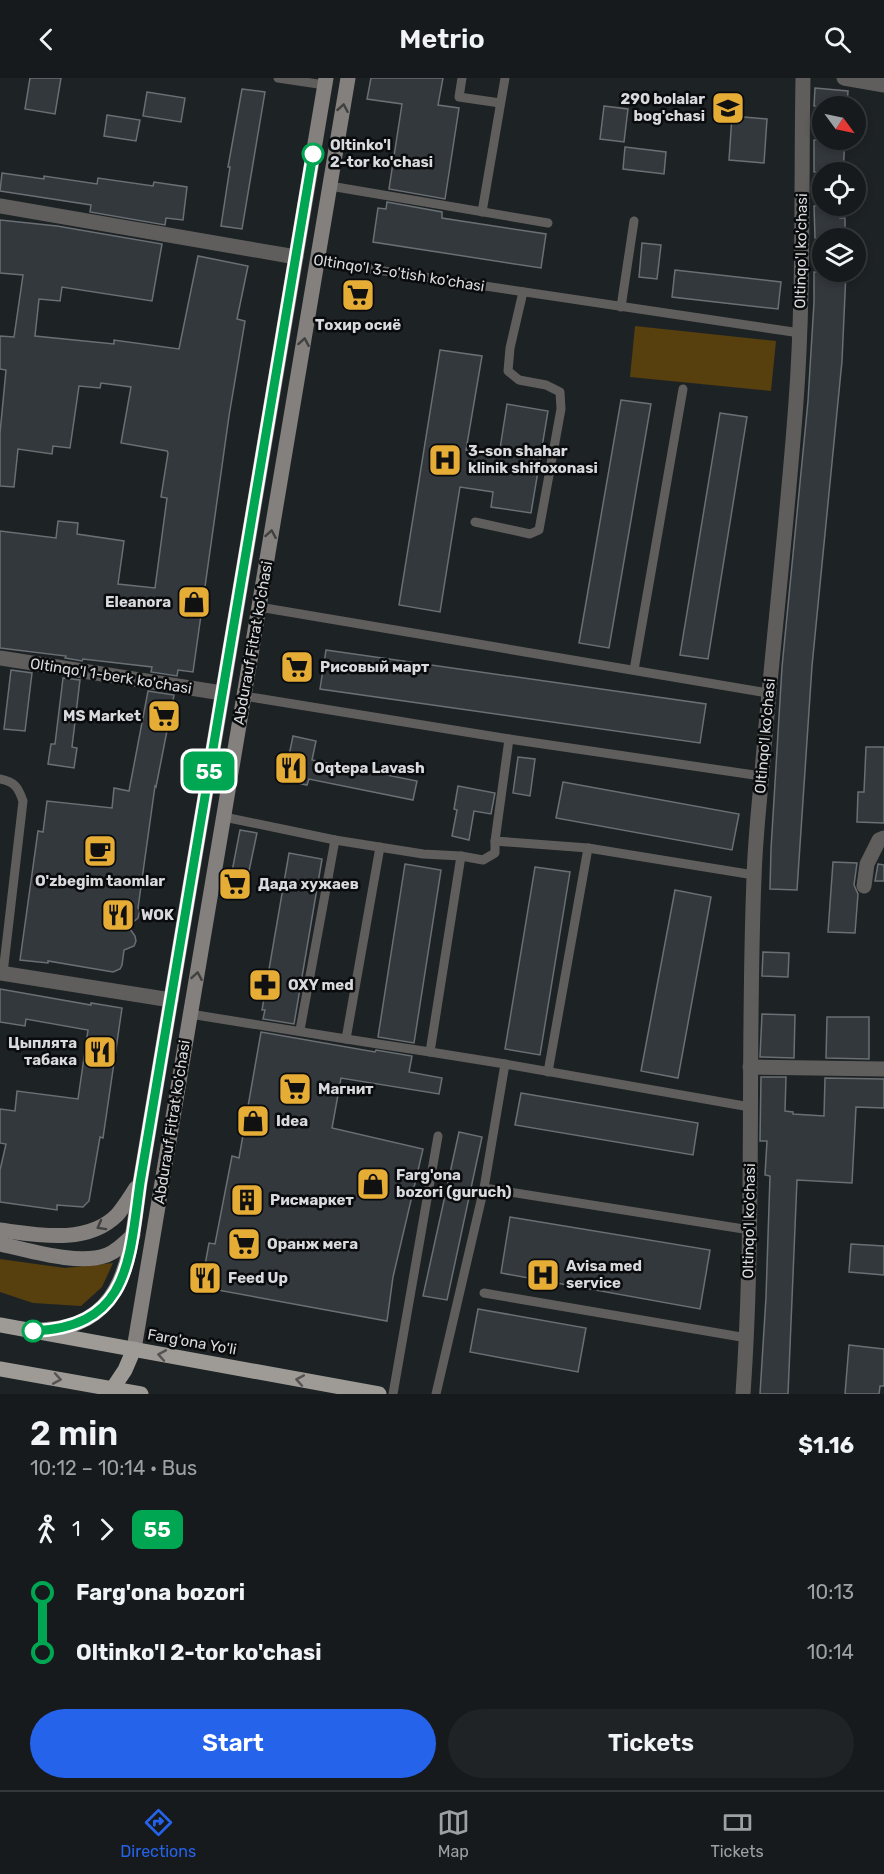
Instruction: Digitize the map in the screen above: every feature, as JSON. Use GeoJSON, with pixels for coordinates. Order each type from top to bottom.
{"type":"FeatureCollection","features":[{"type":"Feature","properties":{"kind":"main road","name":"Abdurauf Fitrat ko'chasi"},"geometry":{"type":"LineString","coordinates":[[134,1349],[348,78]]}},
{"type":"Feature","properties":{"kind":"main road","name":"Abdurauf Fitrat ko'chasi"},"geometry":{"type":"LineString","coordinates":[[33,1331],[75,1324],[88,1318],[111,1300],[121,1282],[132,1236],[325,82]]}},
{"type":"Feature","properties":{"kind":"main road","name":"Oltinqo'l 3-o'tish ko'chasi"},"geometry":{"type":"LineString","coordinates":[[296,256],[317,261]]}},
{"type":"Feature","properties":{"kind":"main road"},"geometry":{"type":"LineString","coordinates":[[222,693],[244,696]]}},
{"type":"Feature","properties":{"kind":"main road"},"geometry":{"type":"LineString","coordinates":[[171,1000],[191,1008]]}},
{"type":"Feature","properties":{"kind":"main road"},"geometry":{"type":"LineString","coordinates":[[0,1230],[70,1235],[94,1230],[116,1215],[140,1183]]}},
{"type":"Feature","properties":{"kind":"main road"},"geometry":{"type":"LineString","coordinates":[[0,1244],[72,1258],[93,1258],[109,1254],[132,1236],[159,1199]]}},
{"type":"Feature","properties":{"kind":"main road","name":"Farg'ona Yo'li"},"geometry":{"type":"LineString","coordinates":[[3,1324],[379,1394]]}},
{"type":"Feature","properties":{"kind":"main road"},"geometry":{"type":"LineString","coordinates":[[111,1391],[125,1370],[134,1349]]}},
{"type":"Feature","properties":{"kind":"main road"},"geometry":{"type":"LineString","coordinates":[[0,1369],[111,1391],[141,1394]]}},
{"type":"Feature","properties":{"kind":"street","name":"Oltinqo'l ko'chasi"},"geometry":{"type":"LineString","coordinates":[[743,1394],[750,1230],[750,1067],[754,875],[768,693],[796,405],[800,333],[803,78]]}},
{"type":"Feature","properties":{"kind":"street"},"geometry":{"type":"LineString","coordinates":[[844,78],[884,85]]}},
{"type":"Feature","properties":{"kind":"street","name":"Oltinqo'l 3-o'tish ko'chasi"},"geometry":{"type":"LineString","coordinates":[[0,206],[296,256]]}},
{"type":"Feature","properties":{"kind":"street","name":"Oltinqo'l 1-berk ko'chasi"},"geometry":{"type":"LineString","coordinates":[[0,658],[222,693]]}},
{"type":"Feature","properties":{"kind":"street"},"geometry":{"type":"LineString","coordinates":[[864,886],[867,864],[879,840],[884,838]]}},
{"type":"Feature","properties":{"kind":"street"},"geometry":{"type":"LineString","coordinates":[[2,973],[171,1000]]}},
{"type":"Feature","properties":{"kind":"street"},"geometry":{"type":"LineString","coordinates":[[750,1067],[884,1069]]}},
{"type":"Feature","properties":{"kind":"lane"},"geometry":{"type":"LineString","coordinates":[[278,78],[325,82]]}},
{"type":"Feature","properties":{"kind":"lane"},"geometry":{"type":"LineString","coordinates":[[462,78],[459,97],[500,104]]}},
{"type":"Feature","properties":{"kind":"lane"},"geometry":{"type":"LineString","coordinates":[[482,212],[505,78]]}},
{"type":"Feature","properties":{"kind":"lane"},"geometry":{"type":"LineString","coordinates":[[330,186],[548,223]]}},
{"type":"Feature","properties":{"kind":"lane"},"geometry":{"type":"LineString","coordinates":[[621,307],[634,221]]}},
{"type":"Feature","properties":{"kind":"lane","name":"Oltinqo'l 3-o'tish ko'chasi"},"geometry":{"type":"LineString","coordinates":[[317,261],[800,333]]}},
{"type":"Feature","properties":{"kind":"lane"},"geometry":{"type":"LineString","coordinates":[[475,522],[530,534],[539,530],[561,409],[560,392],[546,385],[519,380],[508,371],[510,348],[523,292]]}},
{"type":"Feature","properties":{"kind":"lane"},"geometry":{"type":"LineString","coordinates":[[634,670],[683,389]]}},
{"type":"Feature","properties":{"kind":"lane"},"geometry":{"type":"LineString","coordinates":[[259,607],[768,693]]}},
{"type":"Feature","properties":{"kind":"lane"},"geometry":{"type":"LineString","coordinates":[[244,696],[509,739],[761,776]]}},
{"type":"Feature","properties":{"kind":"lane"},"geometry":{"type":"LineString","coordinates":[[224,817],[335,840],[423,854],[483,860],[495,853],[509,739]]}},
{"type":"Feature","properties":{"kind":"lane"},"geometry":{"type":"LineString","coordinates":[[0,779],[7,780],[18,787],[23,801],[2,973]]}},
{"type":"Feature","properties":{"kind":"lane"},"geometry":{"type":"LineString","coordinates":[[300,1030],[335,840]]}},
{"type":"Feature","properties":{"kind":"lane"},"geometry":{"type":"LineString","coordinates":[[495,841],[588,848],[754,875]]}},
{"type":"Feature","properties":{"kind":"lane"},"geometry":{"type":"LineString","coordinates":[[346,1039],[380,847]]}},
{"type":"Feature","properties":{"kind":"lane"},"geometry":{"type":"LineString","coordinates":[[548,1072],[588,848]]}},
{"type":"Feature","properties":{"kind":"lane"},"geometry":{"type":"LineString","coordinates":[[430,1052],[461,856]]}},
{"type":"Feature","properties":{"kind":"lane"},"geometry":{"type":"LineString","coordinates":[[191,1008],[346,1039],[750,1107]]}},
{"type":"Feature","properties":{"kind":"lane"},"geometry":{"type":"LineString","coordinates":[[436,1394],[484,1188],[505,1064]]}},
{"type":"Feature","properties":{"kind":"lane"},"geometry":{"type":"LineString","coordinates":[[393,1394],[438,1136]]}},
{"type":"Feature","properties":{"kind":"lane"},"geometry":{"type":"LineString","coordinates":[[484,1188],[750,1230]]}},
{"type":"Feature","properties":{"kind":"lane"},"geometry":{"type":"LineString","coordinates":[[484,1293],[747,1338]]}},
{"type":"Feature","properties":{"kind":"shaded area"},"geometry":{"type":"Polygon","coordinates":[[[635,326],[776,341],[771,391],[630,377],[635,326]]]}},
{"type":"Feature","properties":{"kind":"shaded area"},"geometry":{"type":"Polygon","coordinates":[[[0,1259],[65,1268],[113,1263],[102,1287],[81,1306],[33,1303],[0,1292],[0,1259]]]}},
{"type":"Feature","properties":{"kind":"building"},"geometry":{"type":"Polygon","coordinates":[[[30,78],[61,78],[55,114],[25,109],[30,78]]]}},
{"type":"Feature","properties":{"kind":"building"},"geometry":{"type":"Polygon","coordinates":[[[371,78],[443,78],[438,105],[459,108],[445,199],[389,189],[402,104],[367,99],[371,78]]]}},
{"type":"Feature","properties":{"kind":"building"},"geometry":{"type":"Polygon","coordinates":[[[815,88],[848,91],[848,96],[815,96],[815,88]]]}},
{"type":"Feature","properties":{"kind":"building"},"geometry":{"type":"Polygon","coordinates":[[[242,89],[265,92],[242,229],[221,226],[230,167],[228,167],[242,89]]]}},
{"type":"Feature","properties":{"kind":"building"},"geometry":{"type":"Polygon","coordinates":[[[147,92],[185,98],[181,122],[143,116],[147,92]]]}},
{"type":"Feature","properties":{"kind":"building"},"geometry":{"type":"Polygon","coordinates":[[[604,106],[628,109],[624,142],[600,139],[604,106]]]}},
{"type":"Feature","properties":{"kind":"building"},"geometry":{"type":"Polygon","coordinates":[[[107,115],[140,120],[136,141],[104,136],[107,115]]]}},
{"type":"Feature","properties":{"kind":"building"},"geometry":{"type":"Polygon","coordinates":[[[732,116],[767,119],[764,163],[729,160],[732,116]]]}},
{"type":"Feature","properties":{"kind":"building"},"geometry":{"type":"Polygon","coordinates":[[[625,147],[666,152],[664,174],[623,169],[625,147]]]}},
{"type":"Feature","properties":{"kind":"building"},"geometry":{"type":"Polygon","coordinates":[[[814,150],[844,150],[844,162],[814,162],[814,150]]]}},
{"type":"Feature","properties":{"kind":"building"},"geometry":{"type":"Polygon","coordinates":[[[2,173],[44,179],[44,176],[97,184],[98,178],[153,186],[154,182],[187,187],[183,220],[166,218],[165,225],[90,212],[91,205],[0,191],[2,173]]]}},
{"type":"Feature","properties":{"kind":"building"},"geometry":{"type":"Polygon","coordinates":[[[387,202],[442,212],[442,218],[546,234],[541,268],[373,242],[378,208],[386,209],[387,202]]]}},
{"type":"Feature","properties":{"kind":"building"},"geometry":{"type":"Polygon","coordinates":[[[814,216],[845,218],[845,228],[815,228],[814,216]]]}},
{"type":"Feature","properties":{"kind":"building"},"geometry":{"type":"Polygon","coordinates":[[[0,220],[57,226],[162,244],[152,301],[62,287],[60,301],[39,299],[35,336],[114,344],[114,340],[179,349],[198,256],[248,266],[237,319],[245,321],[229,416],[193,672],[178,670],[177,676],[151,672],[152,667],[83,659],[82,661],[65,658],[66,656],[0,648],[0,531],[56,538],[58,521],[78,523],[77,534],[124,541],[118,584],[155,588],[167,498],[161,497],[168,453],[121,443],[131,387],[101,383],[100,388],[79,386],[70,448],[53,446],[52,454],[18,449],[14,487],[0,486],[0,433],[6,370],[0,369],[0,336],[14,337],[23,275],[0,273],[0,220]]]}},
{"type":"Feature","properties":{"kind":"building"},"geometry":{"type":"Polygon","coordinates":[[[642,243],[661,245],[657,279],[639,277],[642,243]]]}},
{"type":"Feature","properties":{"kind":"building"},"geometry":{"type":"Polygon","coordinates":[[[675,270],[781,282],[778,309],[672,297],[675,270]]]}},
{"type":"Feature","properties":{"kind":"building"},"geometry":{"type":"Polygon","coordinates":[[[814,282],[846,282],[842,361],[812,666],[797,890],[770,889],[782,667],[808,401],[814,282]]]}},
{"type":"Feature","properties":{"kind":"building"},"geometry":{"type":"Polygon","coordinates":[[[440,350],[482,356],[466,450],[499,455],[507,404],[548,411],[531,513],[491,507],[493,492],[460,487],[440,612],[399,605],[440,350]]]}},
{"type":"Feature","properties":{"kind":"building"},"geometry":{"type":"Polygon","coordinates":[[[621,400],[651,404],[609,648],[579,643],[621,400]]]}},
{"type":"Feature","properties":{"kind":"building"},"geometry":{"type":"Polygon","coordinates":[[[720,413],[747,417],[708,659],[680,655],[720,413]]]}},
{"type":"Feature","properties":{"kind":"building"},"geometry":{"type":"Polygon","coordinates":[[[326,650],[706,704],[700,743],[320,689],[326,650]]]}},
{"type":"Feature","properties":{"kind":"building"},"geometry":{"type":"Polygon","coordinates":[[[11,670],[32,673],[25,731],[4,729],[11,670]]]}},
{"type":"Feature","properties":{"kind":"building"},"geometry":{"type":"Polygon","coordinates":[[[63,678],[80,680],[72,747],[77,748],[74,768],[48,764],[51,744],[55,744],[63,678]]]}},
{"type":"Feature","properties":{"kind":"building"},"geometry":{"type":"Polygon","coordinates":[[[148,691],[174,695],[155,786],[138,908],[140,910],[138,918],[128,926],[135,936],[134,946],[124,950],[120,969],[113,972],[48,961],[48,963],[20,960],[38,831],[43,832],[47,801],[112,808],[114,788],[129,791],[148,691]]]}},
{"type":"Feature","properties":{"kind":"building"},"geometry":{"type":"Polygon","coordinates":[[[293,736],[316,741],[312,760],[417,781],[413,800],[309,779],[307,785],[284,780],[293,736]]]}},
{"type":"Feature","properties":{"kind":"building"},"geometry":{"type":"Polygon","coordinates":[[[866,747],[884,747],[884,823],[857,822],[858,792],[864,792],[866,747]]]}},
{"type":"Feature","properties":{"kind":"building"},"geometry":{"type":"Polygon","coordinates":[[[518,757],[535,759],[530,796],[513,793],[518,757]]]}},
{"type":"Feature","properties":{"kind":"building"},"geometry":{"type":"Polygon","coordinates":[[[563,782],[739,814],[732,850],[556,818],[563,782]]]}},
{"type":"Feature","properties":{"kind":"building"},"geometry":{"type":"Polygon","coordinates":[[[458,786],[495,793],[491,814],[474,811],[469,840],[452,836],[457,810],[454,809],[458,786]]]}},
{"type":"Feature","properties":{"kind":"building"},"geometry":{"type":"Polygon","coordinates":[[[240,830],[257,833],[245,890],[229,887],[240,830]]]}},
{"type":"Feature","properties":{"kind":"building"},"geometry":{"type":"Polygon","coordinates":[[[289,853],[322,859],[294,1024],[263,1019],[265,1010],[262,1010],[289,853]]]}},
{"type":"Feature","properties":{"kind":"building"},"geometry":{"type":"Polygon","coordinates":[[[833,862],[857,863],[854,885],[858,894],[855,933],[828,932],[833,862]]]}},
{"type":"Feature","properties":{"kind":"building"},"geometry":{"type":"Polygon","coordinates":[[[405,864],[441,870],[414,1043],[378,1037],[405,864]]]}},
{"type":"Feature","properties":{"kind":"building"},"geometry":{"type":"Polygon","coordinates":[[[878,864],[884,865],[884,881],[875,881],[878,864]]]}},
{"type":"Feature","properties":{"kind":"building"},"geometry":{"type":"Polygon","coordinates":[[[535,867],[570,872],[540,1055],[505,1049],[535,867]]]}},
{"type":"Feature","properties":{"kind":"building"},"geometry":{"type":"Polygon","coordinates":[[[675,890],[711,897],[678,1078],[641,1071],[675,890]]]}},
{"type":"Feature","properties":{"kind":"building"},"geometry":{"type":"Polygon","coordinates":[[[763,952],[789,953],[788,977],[762,976],[763,952]]]}},
{"type":"Feature","properties":{"kind":"building"},"geometry":{"type":"Polygon","coordinates":[[[0,989],[91,1005],[91,1003],[122,1008],[103,1138],[100,1137],[89,1201],[83,1207],[57,1205],[57,1210],[0,1202],[0,1170],[6,1144],[0,1143],[0,1109],[15,1111],[17,1091],[78,1099],[88,1030],[26,1019],[25,1026],[0,1022],[0,989]]]}},
{"type":"Feature","properties":{"kind":"building"},"geometry":{"type":"Polygon","coordinates":[[[762,1014],[795,1015],[794,1058],[760,1057],[762,1014]]]}},
{"type":"Feature","properties":{"kind":"building"},"geometry":{"type":"Polygon","coordinates":[[[827,1017],[869,1017],[869,1059],[826,1058],[827,1017]]]}},
{"type":"Feature","properties":{"kind":"building","name":"Farg'ona bozori (guruch)"},"geometry":{"type":"Polygon","coordinates":[[[261,1032],[375,1052],[376,1050],[412,1056],[409,1072],[442,1078],[439,1094],[341,1078],[332,1128],[423,1149],[393,1277],[387,1321],[201,1287],[209,1243],[215,1244],[232,1156],[239,1158],[261,1032]]]}},
{"type":"Feature","properties":{"kind":"building"},"geometry":{"type":"Polygon","coordinates":[[[761,1077],[786,1077],[785,1111],[793,1112],[793,1114],[824,1116],[825,1078],[884,1079],[884,1108],[856,1107],[852,1183],[797,1180],[788,1394],[760,1394],[770,1176],[765,1175],[767,1141],[760,1141],[761,1077]]]}},
{"type":"Feature","properties":{"kind":"building"},"geometry":{"type":"Polygon","coordinates":[[[521,1093],[698,1123],[693,1155],[515,1125],[521,1093]]]}},
{"type":"Feature","properties":{"kind":"building"},"geometry":{"type":"Polygon","coordinates":[[[459,1132],[482,1137],[447,1300],[423,1296],[459,1132]]]}},
{"type":"Feature","properties":{"kind":"building"},"geometry":{"type":"Polygon","coordinates":[[[510,1217],[710,1250],[700,1309],[501,1273],[510,1217]]]}},
{"type":"Feature","properties":{"kind":"building"},"geometry":{"type":"Polygon","coordinates":[[[851,1244],[884,1246],[884,1275],[849,1272],[851,1244]]]}},
{"type":"Feature","properties":{"kind":"building"},"geometry":{"type":"Polygon","coordinates":[[[478,1309],[586,1328],[578,1372],[470,1352],[478,1309]]]}},
{"type":"Feature","properties":{"kind":"building"},"geometry":{"type":"Polygon","coordinates":[[[849,1345],[884,1349],[884,1386],[880,1386],[879,1394],[845,1394],[849,1345]]]}},
{"type":"Feature","properties":{"kind":"bus line","name":"55"},"geometry":{"type":"LineString","coordinates":[[33,1331],[62,1328],[75,1324],[88,1318],[111,1300],[121,1282],[132,1236],[313,154]]}},
{"type":"Feature","properties":{"kind":"place","name":"290 bolalar bog'chasi"},"geometry":{"type":"Point","coordinates":[728,108]}},
{"type":"Feature","properties":{"kind":"place","name":"Oltinko'l 2-tor ko'chasi"},"geometry":{"type":"Point","coordinates":[313,154]}},
{"type":"Feature","properties":{"kind":"place","name":"Тохир осиё"},"geometry":{"type":"Point","coordinates":[358,295]}},
{"type":"Feature","properties":{"kind":"place","name":"3-son shahar klinik shifoxonasi"},"geometry":{"type":"Point","coordinates":[445,460]}},
{"type":"Feature","properties":{"kind":"place","name":"Eleanora"},"geometry":{"type":"Point","coordinates":[194,602]}},
{"type":"Feature","properties":{"kind":"place","name":"Рисовый март"},"geometry":{"type":"Point","coordinates":[297,667]}},
{"type":"Feature","properties":{"kind":"place","name":"MS Market"},"geometry":{"type":"Point","coordinates":[164,716]}},
{"type":"Feature","properties":{"kind":"place","name":"Oqtepa Lavash"},"geometry":{"type":"Point","coordinates":[291,768]}},
{"type":"Feature","properties":{"kind":"place","name":"O'zbegim taomlar"},"geometry":{"type":"Point","coordinates":[100,851]}},
{"type":"Feature","properties":{"kind":"place","name":"Дада хужаев"},"geometry":{"type":"Point","coordinates":[235,884]}},
{"type":"Feature","properties":{"kind":"place","name":"WOK"},"geometry":{"type":"Point","coordinates":[118,915]}},
{"type":"Feature","properties":{"kind":"place","name":"OXY med"},"geometry":{"type":"Point","coordinates":[265,985]}},
{"type":"Feature","properties":{"kind":"place","name":"Цыплята табака"},"geometry":{"type":"Point","coordinates":[100,1052]}},
{"type":"Feature","properties":{"kind":"place","name":"Магнит"},"geometry":{"type":"Point","coordinates":[295,1089]}},
{"type":"Feature","properties":{"kind":"place","name":"Idea"},"geometry":{"type":"Point","coordinates":[253,1121]}},
{"type":"Feature","properties":{"kind":"place","name":"Farg'ona bozori (guruch)"},"geometry":{"type":"Point","coordinates":[373,1184]}},
{"type":"Feature","properties":{"kind":"place","name":"Рисмаркет"},"geometry":{"type":"Point","coordinates":[247,1200]}},
{"type":"Feature","properties":{"kind":"place","name":"Оранж мега"},"geometry":{"type":"Point","coordinates":[244,1244]}},
{"type":"Feature","properties":{"kind":"place","name":"Avisa med service"},"geometry":{"type":"Point","coordinates":[543,1275]}},
{"type":"Feature","properties":{"kind":"place","name":"Feed Up"},"geometry":{"type":"Point","coordinates":[205,1278]}}]}
